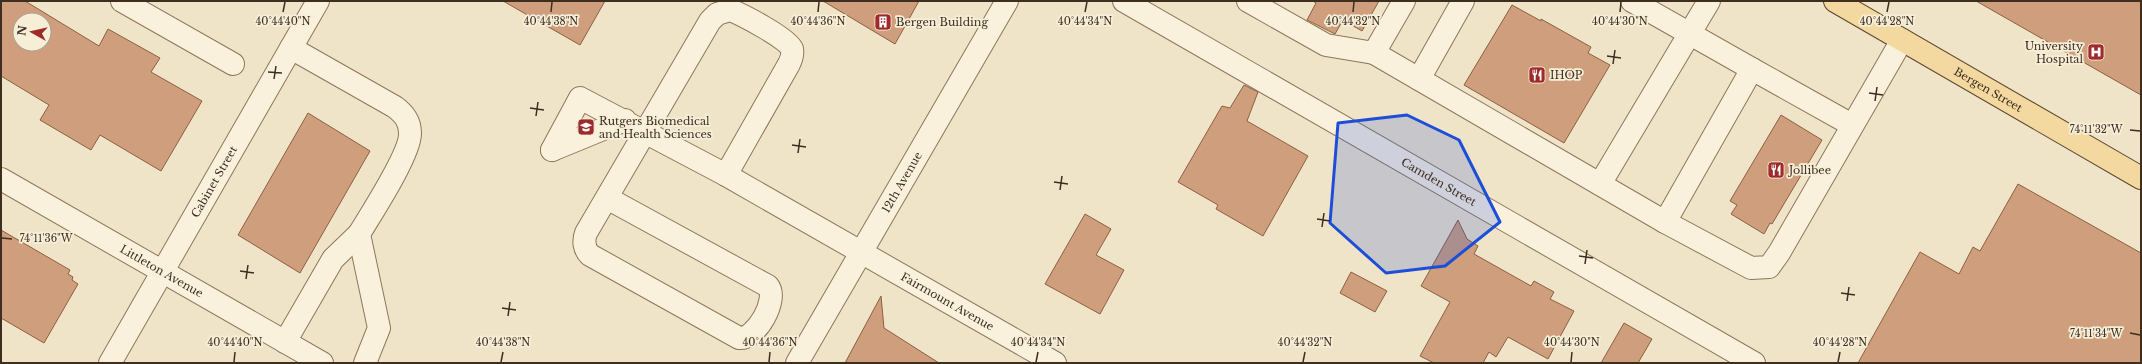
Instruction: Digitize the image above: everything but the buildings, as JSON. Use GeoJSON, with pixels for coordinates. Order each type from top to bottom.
{"type":"FeatureCollection","features":[{"type":"Feature","properties":{"kind":"main road","name":"Bergen Street"},"geometry":{"type":"LineString","coordinates":[[1835,1],[2141,178]]}},
{"type":"Feature","properties":{"kind":"street"},"geometry":{"type":"LineString","coordinates":[[122,1],[233,64]]}},
{"type":"Feature","properties":{"kind":"street","name":"Cabinet Street"},"geometry":{"type":"LineString","coordinates":[[110,363],[318,1]]}},
{"type":"Feature","properties":{"kind":"street","name":"12th Avenue"},"geometry":{"type":"LineString","coordinates":[[797,363],[860,252],[1007,1]]}},
{"type":"Feature","properties":{"kind":"street","name":"Camden Street"},"geometry":{"type":"LineString","coordinates":[[1124,1],[1754,363]]}},
{"type":"Feature","properties":{"kind":"street"},"geometry":{"type":"LineString","coordinates":[[1248,1],[1326,45],[1374,53],[1665,222],[1751,268],[1769,267],[1780,253],[1902,40]]}},
{"type":"Feature","properties":{"kind":"street"},"geometry":{"type":"LineString","coordinates":[[1374,53],[1404,1]]}},
{"type":"Feature","properties":{"kind":"street"},"geometry":{"type":"LineString","coordinates":[[1419,79],[1463,1]]}},
{"type":"Feature","properties":{"kind":"street"},"geometry":{"type":"LineString","coordinates":[[1632,1],[1852,125]]}},
{"type":"Feature","properties":{"kind":"street"},"geometry":{"type":"LineString","coordinates":[[1600,184],[1709,1]]}},
{"type":"Feature","properties":{"kind":"street"},"geometry":{"type":"LineString","coordinates":[[607,198],[768,286],[772,294],[771,302],[756,331],[750,336],[739,338],[590,255],[585,248],[585,237],[607,198],[710,21],[722,11],[734,12],[784,40],[792,48],[789,64],[726,175]]}},
{"type":"Feature","properties":{"kind":"street"},"geometry":{"type":"LineString","coordinates":[[285,342],[333,259],[359,234],[404,153],[411,134],[410,125],[406,118],[395,107],[291,48]]}},
{"type":"Feature","properties":{"kind":"street"},"geometry":{"type":"LineString","coordinates":[[1665,222],[1752,69]]}},
{"type":"Feature","properties":{"kind":"street","name":"Fairmount Avenue"},"geometry":{"type":"LineString","coordinates":[[625,120],[552,150],[580,98],[625,120],[726,175],[1055,363]]}},
{"type":"Feature","properties":{"kind":"street","name":"Littleton Avenue"},"geometry":{"type":"LineString","coordinates":[[1,179],[322,363]]}},
{"type":"Feature","properties":{"kind":"street"},"geometry":{"type":"LineString","coordinates":[[359,234],[379,328],[371,353],[365,363]]}},
{"type":"Feature","properties":{"kind":"highlighted area"},"geometry":{"type":"Polygon","coordinates":[[[1407,115],[1459,140],[1500,222],[1445,266],[1386,273],[1330,223],[1338,123],[1407,115]]]}},
{"type":"Feature","properties":{"kind":"place","name":"Bergen Building"},"geometry":{"type":"Point","coordinates":[883,22]}},
{"type":"Feature","properties":{"kind":"place","name":"University Hospital"},"geometry":{"type":"Point","coordinates":[2096,52]}},
{"type":"Feature","properties":{"kind":"place","name":"IHOP"},"geometry":{"type":"Point","coordinates":[1537,75]}},
{"type":"Feature","properties":{"kind":"place","name":"Rutgers Biomedical and Health Sciences"},"geometry":{"type":"Point","coordinates":[586,127]}},
{"type":"Feature","properties":{"kind":"place","name":"Jollibee"},"geometry":{"type":"Point","coordinates":[1776,170]}}]}
